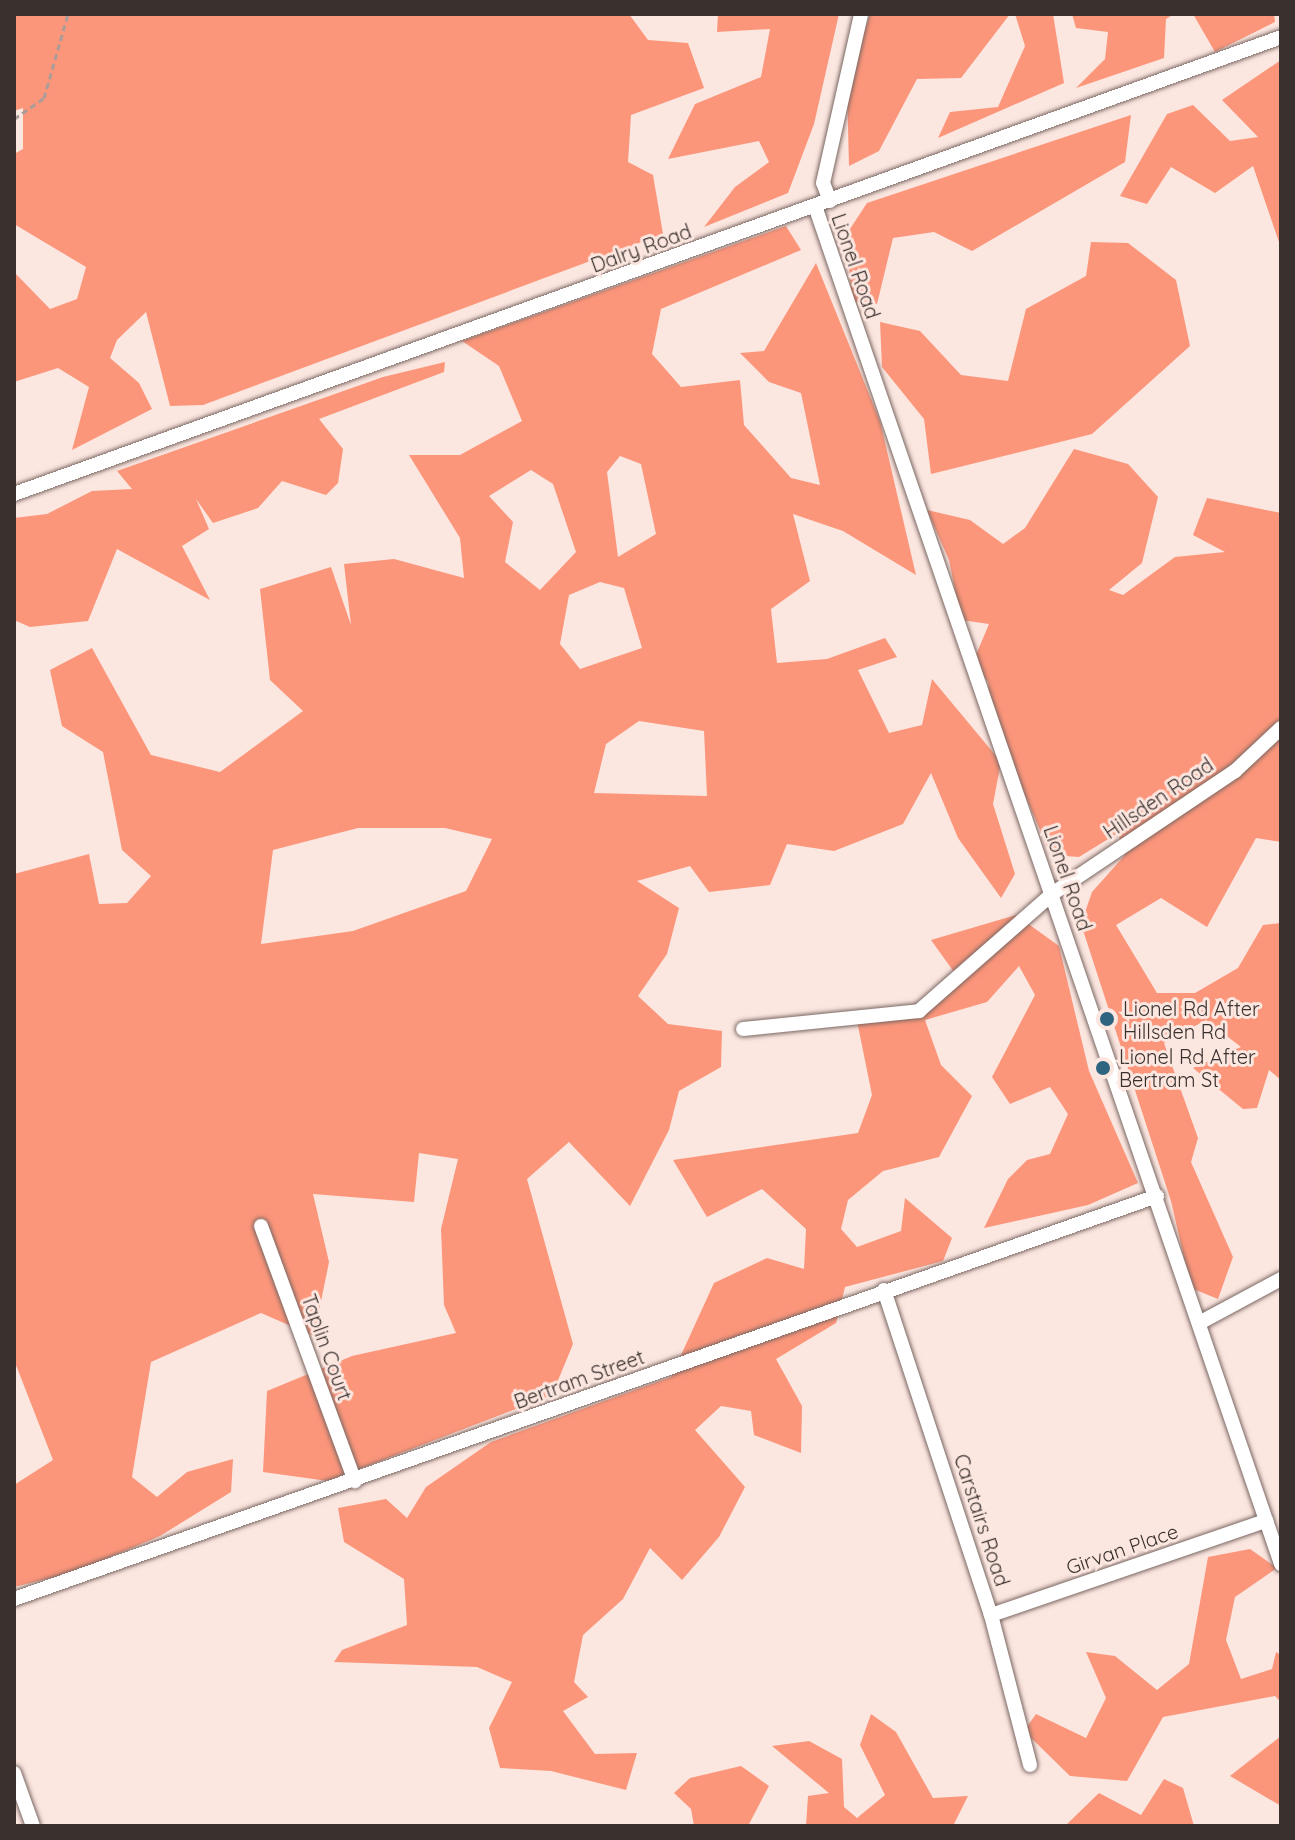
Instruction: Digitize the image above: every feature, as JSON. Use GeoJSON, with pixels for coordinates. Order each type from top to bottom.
{"type":"FeatureCollection","features":[{"type":"Feature","properties":{"kind":"street"},"geometry":{"type":"LineString","coordinates":[[830,201],[823,183],[861,14]]}},
{"type":"Feature","properties":{"kind":"street","name":"Dalry Road"},"geometry":{"type":"LineString","coordinates":[[14,494],[1281,37]]}},
{"type":"Feature","properties":{"kind":"street","name":"Lionel Road"},"geometry":{"type":"LineString","coordinates":[[815,206],[1201,1322],[1281,1564]]}},
{"type":"Feature","properties":{"kind":"street","name":"Hillsden Road"},"geometry":{"type":"LineString","coordinates":[[743,1029],[919,1011],[1052,894],[1235,771],[1281,728]]}},
{"type":"Feature","properties":{"kind":"street","name":"Bertram Street"},"geometry":{"type":"LineString","coordinates":[[14,1599],[1157,1196]]}},
{"type":"Feature","properties":{"kind":"street","name":"Taplin Court"},"geometry":{"type":"LineString","coordinates":[[261,1226],[355,1481]]}},
{"type":"Feature","properties":{"kind":"street"},"geometry":{"type":"LineString","coordinates":[[1201,1322],[1281,1279]]}},
{"type":"Feature","properties":{"kind":"street","name":"Carstairs Road"},"geometry":{"type":"LineString","coordinates":[[884,1290],[991,1615],[1030,1765]]}},
{"type":"Feature","properties":{"kind":"street","name":"Girvan Place"},"geometry":{"type":"LineString","coordinates":[[991,1615],[1266,1521]]}},
{"type":"Feature","properties":{"kind":"street"},"geometry":{"type":"LineString","coordinates":[[14,1773],[33,1826]]}},
{"type":"Feature","properties":{"kind":"path"},"geometry":{"type":"LineString","coordinates":[[14,119],[44,98],[68,14]]}},
{"type":"Feature","properties":{"kind":"shaded area"},"geometry":{"type":"Polygon","coordinates":[[[14,14],[629,14],[648,40],[688,43],[704,88],[631,115],[628,162],[653,175],[663,234],[203,405],[170,406],[146,312],[117,340],[110,358],[139,383],[152,409],[72,450],[89,387],[58,368],[14,382],[14,272],[50,309],[77,299],[86,267],[14,224],[14,154],[23,149],[23,108],[14,111],[14,14]]]}},
{"type":"Feature","properties":{"kind":"shaded area"},"geometry":{"type":"Polygon","coordinates":[[[718,14],[839,14],[814,124],[788,193],[704,227],[735,187],[769,162],[759,141],[668,159],[695,104],[761,77],[770,29],[717,32],[718,14]]]}},
{"type":"Feature","properties":{"kind":"shaded area"},"geometry":{"type":"Polygon","coordinates":[[[870,14],[1010,14],[961,78],[917,79],[879,151],[849,166],[847,89],[870,14]]]}},
{"type":"Feature","properties":{"kind":"shaded area"},"geometry":{"type":"Polygon","coordinates":[[[1015,14],[1053,14],[1064,83],[938,138],[950,112],[998,107],[1025,46],[1015,14]]]}},
{"type":"Feature","properties":{"kind":"shaded area"},"geometry":{"type":"Polygon","coordinates":[[[1072,14],[1174,14],[1166,19],[1164,58],[1076,88],[1105,59],[1108,32],[1076,28],[1072,14]]]}},
{"type":"Feature","properties":{"kind":"shaded area"},"geometry":{"type":"Polygon","coordinates":[[[1193,14],[1274,14],[1275,22],[1215,52],[1193,14]]]}},
{"type":"Feature","properties":{"kind":"shaded area"},"geometry":{"type":"Polygon","coordinates":[[[1281,60],[1281,248],[1253,166],[1215,193],[1171,167],[1147,204],[1120,196],[1167,114],[1193,105],[1230,141],[1258,137],[1222,100],[1281,60]]]}},
{"type":"Feature","properties":{"kind":"shaded area"},"geometry":{"type":"Polygon","coordinates":[[[1131,115],[1125,162],[972,251],[934,232],[893,238],[877,304],[852,302],[846,235],[867,203],[1131,115]]]}},
{"type":"Feature","properties":{"kind":"shaded area"},"geometry":{"type":"Polygon","coordinates":[[[786,226],[801,250],[661,309],[652,354],[681,387],[740,380],[744,425],[791,478],[820,485],[801,393],[769,382],[740,353],[764,351],[816,263],[880,421],[916,575],[843,531],[793,514],[810,581],[771,609],[777,663],[827,659],[885,638],[897,657],[858,670],[889,733],[922,725],[932,679],[1001,762],[993,804],[1015,874],[1001,898],[958,838],[931,773],[903,824],[834,851],[787,844],[770,885],[709,892],[690,866],[637,881],[679,908],[667,954],[638,996],[668,1024],[722,1031],[721,1067],[679,1091],[669,1130],[630,1206],[569,1142],[527,1179],[573,1344],[552,1395],[328,1481],[263,1472],[267,1391],[352,1356],[456,1333],[444,1305],[441,1229],[458,1159],[419,1153],[414,1202],[313,1194],[329,1262],[314,1336],[261,1313],[151,1362],[132,1477],[157,1497],[187,1472],[233,1459],[231,1492],[160,1536],[75,1572],[14,1587],[14,1485],[53,1460],[14,1360],[14,874],[89,854],[99,904],[127,903],[151,876],[122,850],[103,752],[62,726],[50,670],[92,648],[151,755],[220,772],[303,711],[270,680],[260,589],[331,567],[351,625],[344,564],[394,559],[464,578],[460,538],[409,455],[460,455],[522,421],[499,366],[462,341],[786,226]],[[620,456],[607,472],[618,557],[656,534],[641,464],[620,456]],[[531,470],[489,496],[513,522],[505,562],[540,590],[576,552],[553,484],[531,470]],[[600,582],[569,595],[560,644],[580,669],[642,648],[624,588],[600,582]],[[639,721],[606,744],[594,793],[707,796],[704,731],[639,721]],[[358,828],[273,850],[261,944],[353,931],[466,891],[492,839],[445,828],[358,828]]]}},
{"type":"Feature","properties":{"kind":"shaded area"},"geometry":{"type":"Polygon","coordinates":[[[1091,242],[1128,243],[1176,280],[1190,346],[1092,434],[931,474],[924,419],[882,367],[880,322],[920,331],[961,375],[1008,381],[1026,309],[1086,276],[1091,242]]]}},
{"type":"Feature","properties":{"kind":"shaded area"},"geometry":{"type":"Polygon","coordinates":[[[445,362],[444,372],[319,419],[343,449],[338,483],[326,495],[282,481],[258,508],[213,523],[196,499],[209,529],[182,546],[210,600],[117,549],[88,621],[30,627],[14,620],[14,518],[47,514],[92,491],[132,489],[117,471],[383,377],[445,362]]]}},
{"type":"Feature","properties":{"kind":"shaded area"},"geometry":{"type":"Polygon","coordinates":[[[1074,449],[1128,464],[1158,497],[1142,563],[1109,590],[1123,595],[1175,557],[1225,552],[1193,535],[1207,498],[1281,513],[1281,842],[1256,838],[1207,927],[1161,898],[1116,925],[1157,993],[1195,993],[1238,968],[1263,925],[1281,923],[1281,1080],[1269,1070],[1257,1108],[1243,1109],[1193,1068],[1241,1047],[1206,1020],[1164,1043],[1198,1138],[1191,1162],[1233,1257],[1218,1299],[1191,1288],[1171,1201],[1081,924],[1092,892],[1125,855],[1118,833],[1079,857],[1051,855],[991,718],[988,682],[973,662],[989,624],[961,620],[949,560],[927,510],[970,520],[1003,544],[1025,528],[1074,449]]]}},
{"type":"Feature","properties":{"kind":"shaded area"},"geometry":{"type":"Polygon","coordinates":[[[1016,915],[1059,946],[1089,1071],[1138,1183],[1088,1205],[984,1228],[1008,1179],[1027,1160],[1050,1154],[1068,1114],[1050,1087],[1010,1104],[992,1077],[1035,995],[1019,966],[987,1002],[925,1020],[941,1065],[972,1096],[939,1157],[883,1171],[848,1200],[841,1229],[857,1247],[901,1231],[905,1198],[952,1238],[943,1261],[845,1287],[836,1323],[776,1359],[802,1406],[801,1453],[754,1435],[751,1411],[721,1406],[695,1430],[745,1487],[719,1537],[682,1580],[650,1548],[623,1599],[583,1635],[574,1682],[588,1697],[563,1711],[595,1754],[637,1753],[626,1790],[551,1771],[500,1768],[489,1728],[512,1682],[477,1667],[334,1662],[342,1650],[407,1625],[404,1579],[344,1542],[338,1508],[386,1499],[407,1518],[426,1487],[491,1442],[671,1377],[714,1283],[767,1258],[804,1269],[806,1229],[762,1189],[707,1217],[673,1160],[858,1133],[872,1095],[855,1011],[912,1019],[959,979],[931,940],[1016,915]]]}},
{"type":"Feature","properties":{"kind":"shaded area"},"geometry":{"type":"Polygon","coordinates":[[[1250,1549],[1277,1568],[1235,1597],[1226,1640],[1241,1679],[1272,1669],[1276,1652],[1281,1655],[1281,1702],[1275,1696],[1163,1717],[1127,1781],[1070,1776],[1024,1731],[1036,1714],[1086,1738],[1106,1698],[1086,1652],[1115,1656],[1157,1690],[1189,1664],[1208,1557],[1250,1549]]]}},
{"type":"Feature","properties":{"kind":"shaded area"},"geometry":{"type":"Polygon","coordinates":[[[871,1714],[896,1732],[933,1798],[968,1796],[953,1826],[806,1826],[808,1796],[829,1793],[772,1746],[809,1741],[842,1759],[844,1807],[857,1818],[885,1795],[860,1745],[871,1714]]]}},
{"type":"Feature","properties":{"kind":"shaded area"},"geometry":{"type":"Polygon","coordinates":[[[1281,1736],[1281,1806],[1230,1776],[1281,1736]]]}},
{"type":"Feature","properties":{"kind":"shaded area"},"geometry":{"type":"Polygon","coordinates":[[[741,1766],[769,1786],[748,1826],[694,1826],[691,1809],[674,1793],[690,1778],[741,1766]]]}},
{"type":"Feature","properties":{"kind":"shaded area"},"geometry":{"type":"Polygon","coordinates":[[[1164,1779],[1183,1788],[1194,1826],[1065,1826],[1099,1793],[1141,1815],[1164,1779]]]}},
{"type":"Feature","properties":{"kind":"place","name":"Lionel Rd After Hillsden Rd"},"geometry":{"type":"Point","coordinates":[1107,1019]}},
{"type":"Feature","properties":{"kind":"place","name":"Lionel Rd After Bertram St"},"geometry":{"type":"Point","coordinates":[1103,1068]}}]}
